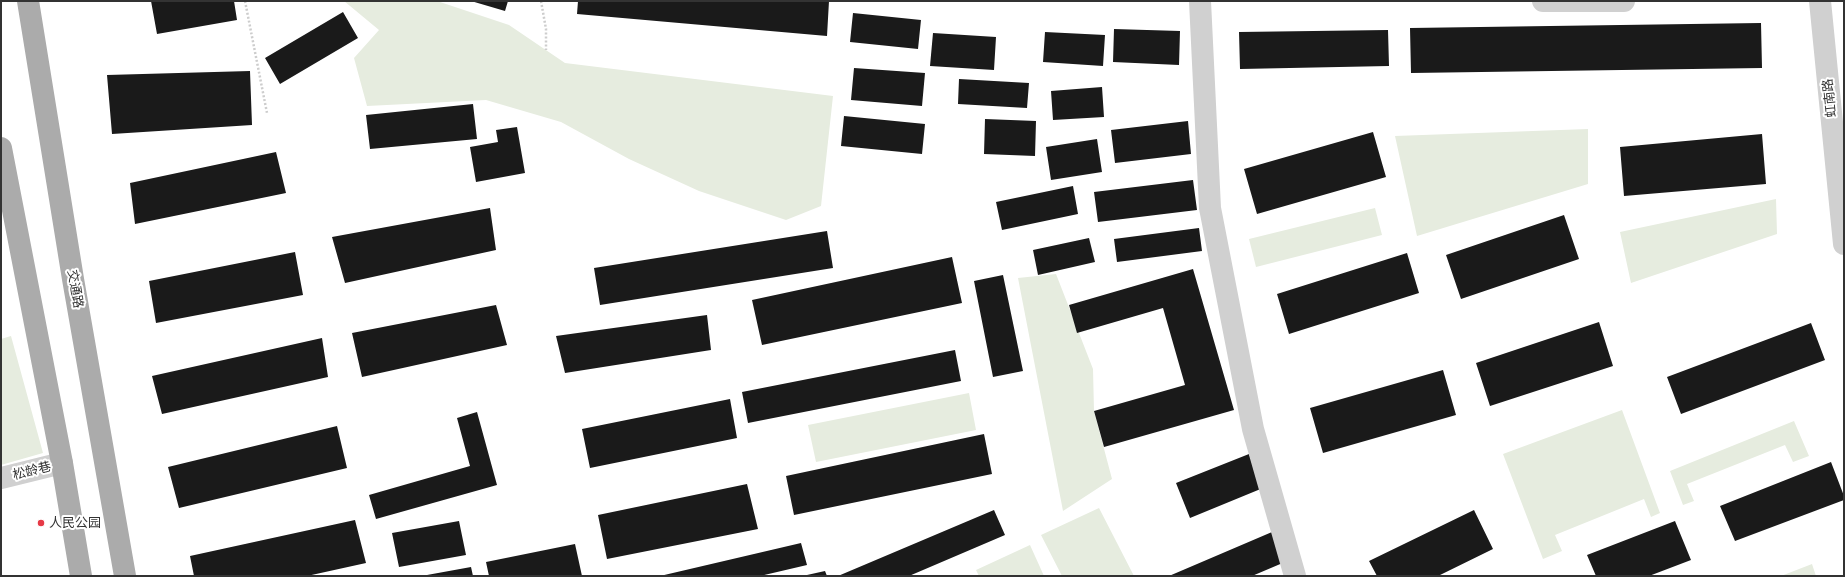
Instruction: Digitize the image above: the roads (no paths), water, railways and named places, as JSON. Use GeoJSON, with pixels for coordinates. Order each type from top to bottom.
{"type":"FeatureCollection","features":[{"type":"Feature","properties":{"kind":"main road","name":"交通路"},"geometry":{"type":"LineString","coordinates":[[28,1],[74,287],[125,576]]}},
{"type":"Feature","properties":{"kind":"main road"},"geometry":{"type":"LineString","coordinates":[[1,148],[62,463],[81,576]]}},
{"type":"Feature","properties":{"kind":"street"},"geometry":{"type":"LineString","coordinates":[[1200,1],[1210,208],[1253,429],[1295,576]]}},
{"type":"Feature","properties":{"kind":"street"},"geometry":{"type":"LineString","coordinates":[[1543,1],[1624,1]]}},
{"type":"Feature","properties":{"kind":"street","name":"虹南路"},"geometry":{"type":"LineString","coordinates":[[1820,1],[1844,244]]}},
{"type":"Feature","properties":{"kind":"street","name":"松龄巷"},"geometry":{"type":"LineString","coordinates":[[1,478],[62,463]]}},
{"type":"Feature","properties":{"kind":"place","name":"人民公园"},"geometry":{"type":"Point","coordinates":[41,523]}}]}
